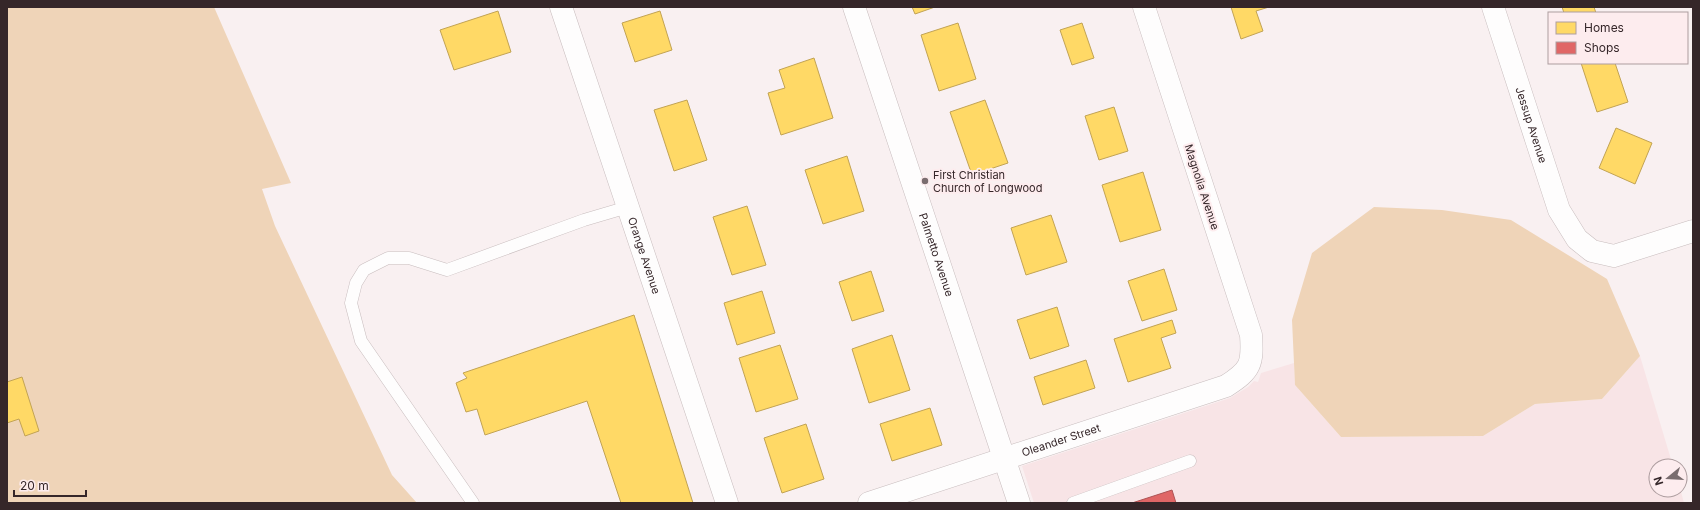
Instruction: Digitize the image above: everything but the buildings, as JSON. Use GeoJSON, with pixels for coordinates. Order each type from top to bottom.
{"type":"FeatureCollection","features":[{"type":"Feature","properties":{"kind":"street","name":"Orange Avenue"},"geometry":{"type":"LineString","coordinates":[[561,7],[727,503]]}},
{"type":"Feature","properties":{"kind":"street","name":"Palmetto Avenue"},"geometry":{"type":"LineString","coordinates":[[854,7],[1019,503]]}},
{"type":"Feature","properties":{"kind":"street","name":"Magnolia Avenue"},"geometry":{"type":"LineString","coordinates":[[1144,7],[1251,335],[1252,354],[1248,368]]}},
{"type":"Feature","properties":{"kind":"street","name":"Jessup Avenue"},"geometry":{"type":"LineString","coordinates":[[1493,7],[1559,210],[1578,239],[1592,251],[1614,256],[1693,231]]}},
{"type":"Feature","properties":{"kind":"street","name":"Oleander Street"},"geometry":{"type":"LineString","coordinates":[[869,503],[1226,386],[1240,377],[1248,368]]}},
{"type":"Feature","properties":{"kind":"lane"},"geometry":{"type":"LineString","coordinates":[[473,503],[361,341],[351,303],[356,283],[364,270],[388,258],[409,258],[447,270],[584,220],[628,207]]}},
{"type":"Feature","properties":{"kind":"lane"},"geometry":{"type":"LineString","coordinates":[[1073,503],[1190,461]]}},
{"type":"Feature","properties":{"kind":"shaded area"},"geometry":{"type":"Polygon","coordinates":[[[7,7],[214,7],[291,183],[262,189],[275,226],[392,475],[417,503],[7,503],[7,7]]]}},
{"type":"Feature","properties":{"kind":"shaded area"},"geometry":{"type":"Polygon","coordinates":[[[1374,207],[1442,210],[1511,220],[1607,279],[1640,356],[1602,399],[1535,404],[1483,436],[1341,437],[1295,385],[1292,320],[1312,253],[1374,207]]]}},
{"type":"Feature","properties":{"kind":"shaded area"},"geometry":{"type":"Polygon","coordinates":[[[1640,356],[1671,458],[1648,458],[1648,498],[1683,498],[1684,503],[1034,503],[1022,466],[1230,398],[1248,387],[1254,381],[1258,382],[1261,373],[1294,363],[1295,385],[1341,437],[1483,436],[1535,404],[1602,399],[1640,356]]]}},
{"type":"Feature","properties":{"kind":"place","name":"First Christian Church of Longwood"},"geometry":{"type":"Point","coordinates":[925,181]}}]}
